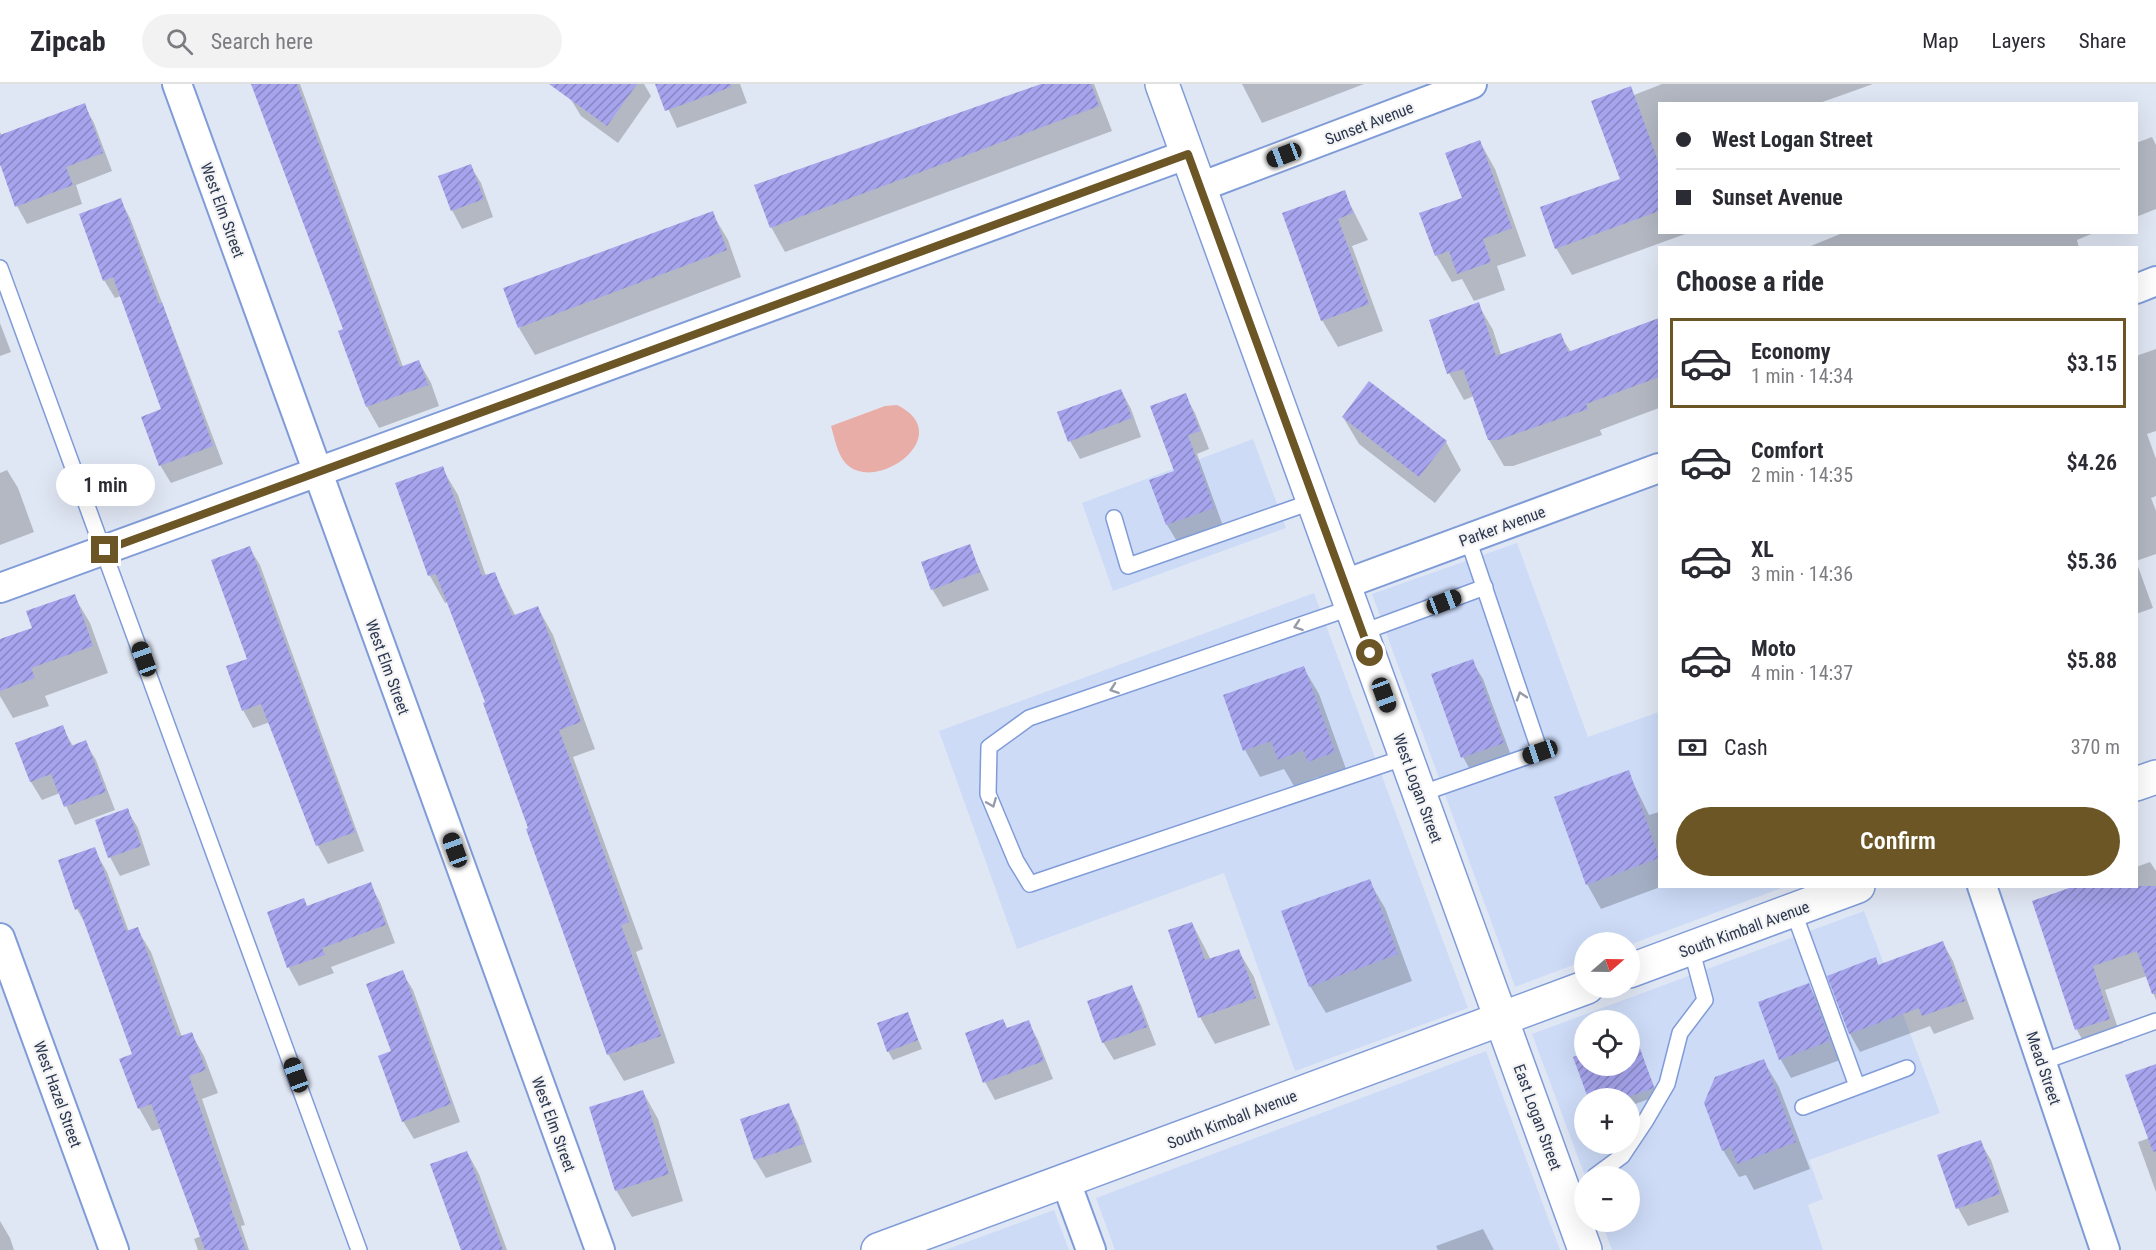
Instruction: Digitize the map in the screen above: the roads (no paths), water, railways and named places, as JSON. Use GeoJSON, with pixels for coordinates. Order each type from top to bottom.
{"type":"FeatureCollection","features":[{"type":"Feature","properties":{"kind":"street","name":"West Elm Street"},"geometry":{"type":"LineString","coordinates":[[177,84],[600,1250]]}},
{"type":"Feature","properties":{"kind":"street","name":"West Logan Street"},"geometry":{"type":"LineString","coordinates":[[1162,84],[1502,1019]]}},
{"type":"Feature","properties":{"kind":"street","name":"Sunset Avenue"},"geometry":{"type":"LineString","coordinates":[[1200,187],[1472,84]]}},
{"type":"Feature","properties":{"kind":"street"},"geometry":{"type":"LineString","coordinates":[[0,588],[1188,154]]}},
{"type":"Feature","properties":{"kind":"street"},"geometry":{"type":"LineString","coordinates":[[2138,288],[2156,282]]}},
{"type":"Feature","properties":{"kind":"street","name":"Parker Avenue"},"geometry":{"type":"LineString","coordinates":[[1354,608],[1468,539],[1658,468]]}},
{"type":"Feature","properties":{"kind":"street"},"geometry":{"type":"LineString","coordinates":[[2138,783],[2156,777]]}},
{"type":"Feature","properties":{"kind":"street","name":"South Kimball Avenue"},"geometry":{"type":"LineString","coordinates":[[1640,967],[1853,888]]}},
{"type":"Feature","properties":{"kind":"street","name":"Mead Street"},"geometry":{"type":"LineString","coordinates":[[1983,888],[2105,1250]]}},
{"type":"Feature","properties":{"kind":"street","name":"West Hazel Street"},"geometry":{"type":"LineString","coordinates":[[0,938],[114,1250]]}},
{"type":"Feature","properties":{"kind":"street","name":"South Kimball Avenue"},"geometry":{"type":"LineString","coordinates":[[878,1250],[1574,992]]}},
{"type":"Feature","properties":{"kind":"street","name":"East Logan Street"},"geometry":{"type":"LineString","coordinates":[[1502,1019],[1571,1193],[1586,1250]]}},
{"type":"Feature","properties":{"kind":"street"},"geometry":{"type":"LineString","coordinates":[[1066,1182],[1091,1250]]}},
{"type":"Feature","properties":{"kind":"lane"},"geometry":{"type":"LineString","coordinates":[[0,268],[359,1250]]}},
{"type":"Feature","properties":{"kind":"lane"},"geometry":{"type":"LineString","coordinates":[[1114,518],[1128,566],[1314,501]]}},
{"type":"Feature","properties":{"kind":"lane"},"geometry":{"type":"LineString","coordinates":[[1420,794],[1540,752],[1468,539]]}},
{"type":"Feature","properties":{"kind":"lane"},"geometry":{"type":"LineString","coordinates":[[1406,757],[1030,884],[1016,861],[988,794],[989,747],[1029,718],[1354,608],[1485,587]]}},
{"type":"Feature","properties":{"kind":"lane"},"geometry":{"type":"LineString","coordinates":[[1793,910],[1857,1086]]}},
{"type":"Feature","properties":{"kind":"lane"},"geometry":{"type":"LineString","coordinates":[[1608,1166],[1622,1156],[1667,1084],[1680,1033],[1705,1000],[1691,948]]}},
{"type":"Feature","properties":{"kind":"lane"},"geometry":{"type":"LineString","coordinates":[[2042,1062],[2156,1021]]}},
{"type":"Feature","properties":{"kind":"lane"},"geometry":{"type":"LineString","coordinates":[[1803,1107],[1907,1068]]}}]}
